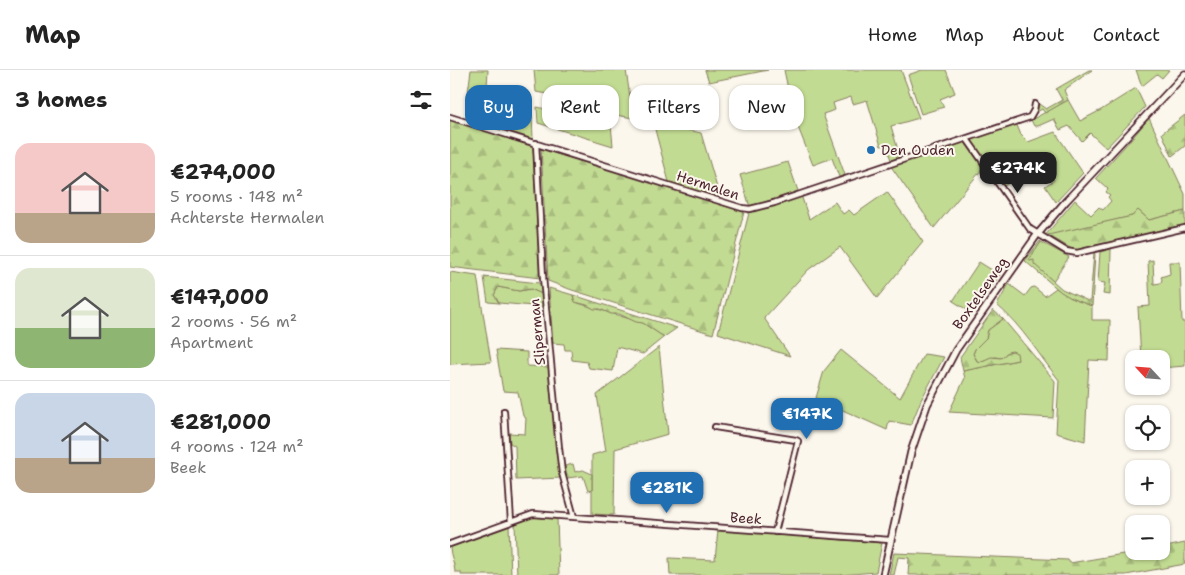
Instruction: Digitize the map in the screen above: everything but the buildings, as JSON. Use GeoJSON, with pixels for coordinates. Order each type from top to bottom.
{"type":"FeatureCollection","features":[{"type":"Feature","properties":{"kind":"main road","name":"Boxtelseweg"},"geometry":{"type":"LineString","coordinates":[[882,575],[911,452],[922,420],[937,385],[967,333],[1037,235],[1066,201],[1185,74]]}},
{"type":"Feature","properties":{"kind":"street","name":"Hermalen"},"geometry":{"type":"LineString","coordinates":[[450,117],[750,209],[1030,117],[1035,104]]}},
{"type":"Feature","properties":{"kind":"street"},"geometry":{"type":"LineString","coordinates":[[966,139],[1030,230],[1066,252],[1077,253],[1185,228]]}},
{"type":"Feature","properties":{"kind":"street","name":"Sliperman"},"geometry":{"type":"LineString","coordinates":[[536,143],[544,277],[558,448],[562,473],[574,517]]}},
{"type":"Feature","properties":{"kind":"street"},"geometry":{"type":"LineString","coordinates":[[504,411],[511,522]]}},
{"type":"Feature","properties":{"kind":"street"},"geometry":{"type":"LineString","coordinates":[[715,427],[796,440],[798,442],[776,532]]}},
{"type":"Feature","properties":{"kind":"street","name":"Beek"},"geometry":{"type":"LineString","coordinates":[[450,544],[533,514],[890,540]]}},
{"type":"Feature","properties":{"kind":"green space"},"geometry":{"type":"Polygon","coordinates":[[[471,70],[488,70],[487,85],[469,85],[471,70]]]}},
{"type":"Feature","properties":{"kind":"green space"},"geometry":{"type":"Polygon","coordinates":[[[534,70],[626,70],[629,91],[629,117],[619,116],[619,85],[542,85],[542,93],[536,92],[534,70]]]}},
{"type":"Feature","properties":{"kind":"green space"},"geometry":{"type":"Polygon","coordinates":[[[705,70],[768,70],[709,82],[705,70]]]}},
{"type":"Feature","properties":{"kind":"green space"},"geometry":{"type":"Polygon","coordinates":[[[784,70],[901,70],[919,118],[891,126],[900,157],[891,160],[886,145],[881,146],[867,100],[853,104],[851,97],[833,103],[835,110],[823,114],[845,175],[839,177],[832,158],[813,165],[799,130],[804,130],[804,85],[787,85],[784,70]]]}},
{"type":"Feature","properties":{"kind":"green space"},"geometry":{"type":"Polygon","coordinates":[[[922,70],[946,70],[955,93],[940,99],[944,107],[921,114],[908,75],[922,70]]]}},
{"type":"Feature","properties":{"kind":"green space"},"geometry":{"type":"Polygon","coordinates":[[[1092,70],[1064,90],[1068,100],[1045,113],[1042,109],[1037,112],[1039,104],[1046,109],[1062,100],[1056,89],[1092,70]]]}},
{"type":"Feature","properties":{"kind":"green space"},"geometry":{"type":"Polygon","coordinates":[[[1136,70],[1169,70],[1162,78],[1157,74],[1142,86],[1136,70]]]}},
{"type":"Feature","properties":{"kind":"green space"},"geometry":{"type":"Polygon","coordinates":[[[1136,88],[1145,107],[1106,148],[1090,133],[1082,141],[1069,126],[1060,130],[1054,119],[1038,126],[1034,126],[1031,120],[1068,100],[1080,121],[1136,88]]]}},
{"type":"Feature","properties":{"kind":"green space"},"geometry":{"type":"Polygon","coordinates":[[[537,107],[542,108],[542,124],[538,123],[537,107]]]}},
{"type":"Feature","properties":{"kind":"green space"},"geometry":{"type":"Polygon","coordinates":[[[532,115],[533,139],[505,130],[532,130],[532,115]]]}},
{"type":"Feature","properties":{"kind":"green space"},"geometry":{"type":"Polygon","coordinates":[[[1185,115],[1185,146],[1172,156],[1162,133],[1185,115]]]}},
{"type":"Feature","properties":{"kind":"green space"},"geometry":{"type":"Polygon","coordinates":[[[1149,118],[1185,194],[1185,211],[1149,220],[1138,210],[1132,216],[1049,236],[1072,250],[1069,251],[1044,237],[1075,200],[1091,215],[1099,207],[1103,210],[1111,201],[1108,197],[1110,195],[1106,192],[1108,189],[1096,178],[1149,118]]]}},
{"type":"Feature","properties":{"kind":"green space"},"geometry":{"type":"Polygon","coordinates":[[[450,119],[465,124],[465,130],[485,130],[533,145],[540,278],[450,267],[450,119]]]}},
{"type":"Feature","properties":{"kind":"green space"},"geometry":{"type":"Polygon","coordinates":[[[1016,123],[1021,135],[1028,142],[1055,132],[1083,173],[1056,202],[1045,186],[1054,180],[1040,161],[1003,187],[970,141],[1016,123]]]}},
{"type":"Feature","properties":{"kind":"green space"},"geometry":{"type":"Polygon","coordinates":[[[561,130],[612,130],[613,146],[561,130]]]}},
{"type":"Feature","properties":{"kind":"green space"},"geometry":{"type":"Polygon","coordinates":[[[655,130],[688,130],[701,133],[720,198],[669,182],[655,130]]]}},
{"type":"Feature","properties":{"kind":"green space"},"geometry":{"type":"Polygon","coordinates":[[[964,141],[983,168],[934,228],[890,165],[964,141]]]}},
{"type":"Feature","properties":{"kind":"green space"},"geometry":{"type":"Polygon","coordinates":[[[541,147],[744,212],[713,334],[548,281],[541,147]]]}},
{"type":"Feature","properties":{"kind":"green space"},"geometry":{"type":"Polygon","coordinates":[[[788,162],[798,191],[750,207],[740,175],[788,162]]]}},
{"type":"Feature","properties":{"kind":"green space"},"geometry":{"type":"Polygon","coordinates":[[[887,192],[923,242],[877,298],[840,247],[808,270],[764,318],[790,356],[718,333],[749,213],[801,195],[809,219],[835,202],[843,214],[849,210],[854,215],[887,192]]]}},
{"type":"Feature","properties":{"kind":"green space"},"geometry":{"type":"Polygon","coordinates":[[[1138,210],[1149,220],[1185,211],[1185,225],[1075,251],[1048,235],[1132,216],[1138,210]]]}},
{"type":"Feature","properties":{"kind":"green space"},"geometry":{"type":"Polygon","coordinates":[[[1040,241],[1029,260],[1034,260],[1034,264],[1062,289],[1088,301],[1090,301],[1095,254],[1092,306],[1061,292],[1025,261],[1040,241]]]}},
{"type":"Feature","properties":{"kind":"green space"},"geometry":{"type":"Polygon","coordinates":[[[1041,242],[1069,257],[1053,281],[1028,260],[1041,242]]]}},
{"type":"Feature","properties":{"kind":"green space"},"geometry":{"type":"Polygon","coordinates":[[[1111,249],[1110,295],[1103,294],[1105,283],[1098,282],[1100,252],[1111,249]]]}},
{"type":"Feature","properties":{"kind":"green space"},"geometry":{"type":"Polygon","coordinates":[[[1153,260],[1154,284],[1161,283],[1161,277],[1170,274],[1169,262],[1180,262],[1182,322],[1185,322],[1185,366],[1170,367],[1170,350],[1140,350],[1138,307],[1150,306],[1148,261],[1153,260]]]}},
{"type":"Feature","properties":{"kind":"green space"},"geometry":{"type":"Polygon","coordinates":[[[979,262],[1000,275],[972,313],[953,301],[979,262]]]}},
{"type":"Feature","properties":{"kind":"green space"},"geometry":{"type":"Polygon","coordinates":[[[450,272],[477,276],[491,362],[450,364],[450,272]]]}},
{"type":"Feature","properties":{"kind":"green space"},"geometry":{"type":"Polygon","coordinates":[[[484,277],[539,283],[541,284],[542,294],[531,289],[519,291],[498,287],[494,295],[499,303],[488,302],[484,277]]]}},
{"type":"Feature","properties":{"kind":"green space"},"geometry":{"type":"Polygon","coordinates":[[[1009,284],[1025,296],[1034,287],[1045,296],[1056,288],[1073,299],[1092,306],[1092,320],[1110,320],[1109,361],[1089,360],[1085,441],[1056,433],[1059,380],[1022,331],[997,305],[1009,284]]]}},
{"type":"Feature","properties":{"kind":"green space"},"geometry":{"type":"Polygon","coordinates":[[[498,287],[519,291],[531,289],[542,294],[544,307],[499,303],[494,295],[498,287]]]}},
{"type":"Feature","properties":{"kind":"green space"},"geometry":{"type":"Polygon","coordinates":[[[549,288],[573,295],[574,300],[578,303],[643,323],[664,337],[643,354],[617,347],[613,371],[589,368],[587,362],[572,360],[571,350],[565,350],[564,344],[553,343],[549,288]]]}},
{"type":"Feature","properties":{"kind":"green space"},"geometry":{"type":"Polygon","coordinates":[[[573,295],[677,328],[664,337],[643,323],[636,322],[619,314],[611,314],[575,302],[573,295]]]}},
{"type":"Feature","properties":{"kind":"green space"},"geometry":{"type":"Polygon","coordinates":[[[993,310],[1003,319],[988,330],[986,338],[975,349],[973,354],[977,361],[980,362],[991,357],[1001,358],[1012,351],[1017,353],[1018,360],[963,371],[960,357],[993,310]]]}},
{"type":"Feature","properties":{"kind":"green space"},"geometry":{"type":"Polygon","coordinates":[[[1003,319],[1055,381],[1053,418],[949,412],[965,378],[963,371],[1018,360],[1008,352],[1001,358],[995,357],[978,362],[973,354],[975,349],[986,338],[988,330],[1003,319]]]}},
{"type":"Feature","properties":{"kind":"green space"},"geometry":{"type":"Polygon","coordinates":[[[659,347],[668,434],[615,449],[614,515],[592,514],[592,455],[606,451],[597,395],[659,347]]]}},
{"type":"Feature","properties":{"kind":"green space"},"geometry":{"type":"Polygon","coordinates":[[[496,350],[527,352],[527,366],[549,367],[561,478],[516,480],[515,446],[510,443],[509,433],[525,434],[526,418],[523,416],[518,392],[503,391],[496,350]]]}},
{"type":"Feature","properties":{"kind":"green space"},"geometry":{"type":"Polygon","coordinates":[[[841,350],[900,398],[924,354],[944,357],[921,400],[911,425],[889,421],[887,430],[816,398],[824,371],[841,350]]]}},
{"type":"Feature","properties":{"kind":"green space"},"geometry":{"type":"Polygon","coordinates":[[[573,464],[575,472],[583,470],[592,474],[592,490],[588,491],[583,476],[567,478],[565,466],[573,464]]]}},
{"type":"Feature","properties":{"kind":"green space"},"geometry":{"type":"Polygon","coordinates":[[[531,517],[557,519],[559,575],[517,575],[515,523],[531,517]]]}},
{"type":"Feature","properties":{"kind":"green space"},"geometry":{"type":"Polygon","coordinates":[[[509,526],[511,575],[461,575],[461,572],[455,572],[450,547],[509,526]]]}},
{"type":"Feature","properties":{"kind":"green space"},"geometry":{"type":"Polygon","coordinates":[[[718,530],[882,543],[876,572],[840,575],[670,575],[669,558],[715,560],[718,530]]]}},
{"type":"Feature","properties":{"kind":"green space"},"geometry":{"type":"Polygon","coordinates":[[[1185,543],[1185,564],[1126,575],[908,575],[909,558],[898,557],[894,575],[889,575],[894,553],[1068,560],[1070,563],[1125,554],[1125,560],[1170,560],[1170,546],[1185,543]]]}},
{"type":"Feature","properties":{"kind":"place","name":"Den Ouden"},"geometry":{"type":"Point","coordinates":[871,150]}}]}
